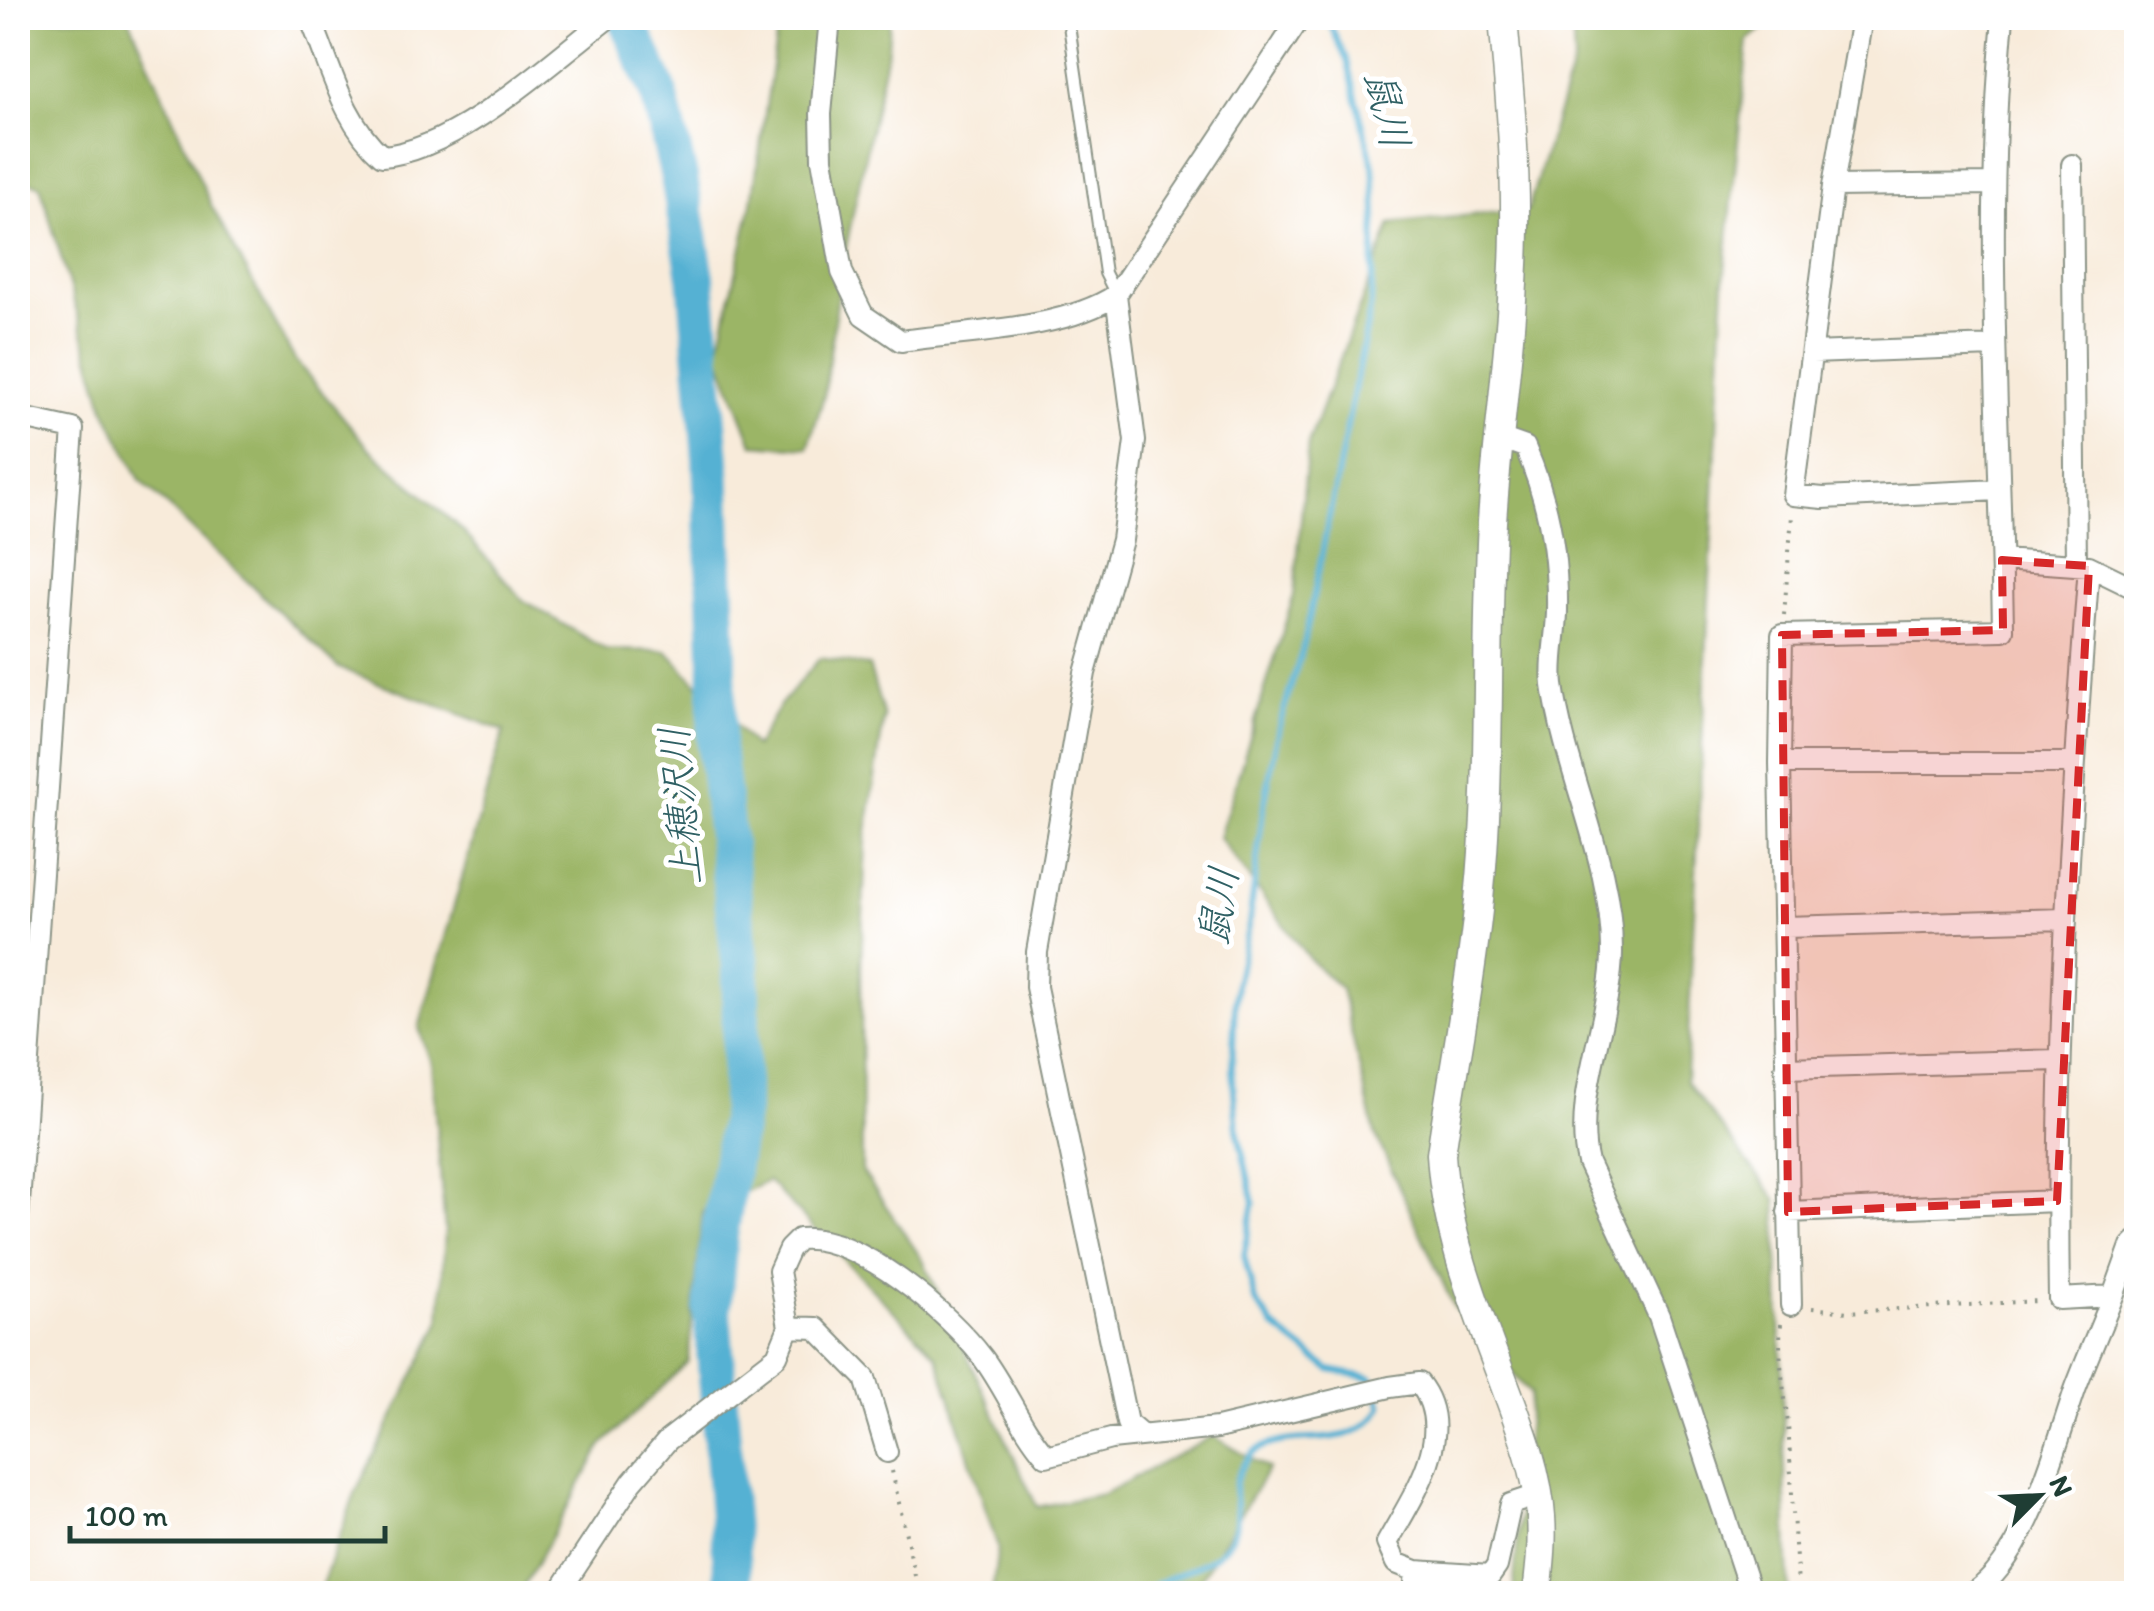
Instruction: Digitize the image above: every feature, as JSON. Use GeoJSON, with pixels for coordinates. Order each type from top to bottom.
{"type":"FeatureCollection","features":[{"type":"Feature","properties":{"kind":"street"},"geometry":{"type":"LineString","coordinates":[[310,18],[338,92],[361,138],[382,156],[406,155],[440,140],[522,88],[608,18]]}},
{"type":"Feature","properties":{"kind":"street"},"geometry":{"type":"LineString","coordinates":[[830,18],[821,114],[822,158],[842,272],[862,315],[900,341],[1052,320],[1096,309],[1116,295],[1300,18]]}},
{"type":"Feature","properties":{"kind":"street"},"geometry":{"type":"LineString","coordinates":[[1503,18],[1513,130],[1515,228],[1486,621],[1486,806],[1479,901],[1441,1154],[1443,1188],[1462,1272],[1524,1439],[1538,1495],[1542,1554],[1537,1594]]}},
{"type":"Feature","properties":{"kind":"street"},"geometry":{"type":"LineString","coordinates":[[1862,18],[1834,186],[1793,495],[1824,498],[1999,490]]}},
{"type":"Feature","properties":{"kind":"street"},"geometry":{"type":"LineString","coordinates":[[1791,1305],[1780,763],[1782,635],[2003,630],[1993,346],[1997,83],[2003,18]]}},
{"type":"Feature","properties":{"kind":"street"},"geometry":{"type":"LineString","coordinates":[[2072,165],[2083,566],[2059,1060],[2059,1300],[2113,1296]]}},
{"type":"Feature","properties":{"kind":"street"},"geometry":{"type":"LineString","coordinates":[[1834,186],[1994,184]]}},
{"type":"Feature","properties":{"kind":"street"},"geometry":{"type":"LineString","coordinates":[[1116,295],[1134,441],[1122,540],[1085,673],[1038,952],[1036,987],[1127,1423],[1140,1434]]}},
{"type":"Feature","properties":{"kind":"street"},"geometry":{"type":"LineString","coordinates":[[1812,353],[1993,346]]}},
{"type":"Feature","properties":{"kind":"street"},"geometry":{"type":"LineString","coordinates":[[18,417],[72,428],[18,1218]]}},
{"type":"Feature","properties":{"kind":"street"},"geometry":{"type":"LineString","coordinates":[[1497,438],[1525,447],[1542,486],[1555,567],[1553,685],[1604,890],[1612,948],[1610,994],[1586,1105],[1584,1146],[1588,1163],[1658,1316],[1752,1594]]}},
{"type":"Feature","properties":{"kind":"street"},"geometry":{"type":"LineString","coordinates":[[2002,560],[2083,566],[2136,589]]}},
{"type":"Feature","properties":{"kind":"street"},"geometry":{"type":"LineString","coordinates":[[1780,763],[2074,763]]}},
{"type":"Feature","properties":{"kind":"street"},"geometry":{"type":"LineString","coordinates":[[1785,927],[2064,918]]}},
{"type":"Feature","properties":{"kind":"street"},"geometry":{"type":"LineString","coordinates":[[1785,1068],[2059,1060]]}},
{"type":"Feature","properties":{"kind":"street"},"geometry":{"type":"LineString","coordinates":[[1788,1212],[2058,1201]]}},
{"type":"Feature","properties":{"kind":"street"},"geometry":{"type":"LineString","coordinates":[[558,1594],[632,1482],[668,1440],[777,1356],[789,1328],[779,1271],[789,1249],[799,1239],[816,1237],[843,1244],[912,1289],[956,1325],[986,1362],[1026,1434],[1046,1456],[1140,1434],[1217,1428],[1419,1383],[1429,1395],[1434,1434],[1428,1470],[1387,1543],[1396,1563],[1416,1571],[1490,1576],[1497,1566],[1512,1504],[1538,1495]]}},
{"type":"Feature","properties":{"kind":"street"},"geometry":{"type":"LineString","coordinates":[[1971,1594],[1988,1584],[2022,1532],[2136,1241]]}},
{"type":"Feature","properties":{"kind":"street"},"geometry":{"type":"LineString","coordinates":[[789,1328],[816,1328],[864,1378],[888,1452]]}},
{"type":"Feature","properties":{"kind":"street"},"geometry":{"type":"LineString","coordinates":[[1414,1594],[1416,1571]]}},
{"type":"Feature","properties":{"kind":"lane"},"geometry":{"type":"LineString","coordinates":[[1068,18],[1105,273],[1116,295]]}},
{"type":"Feature","properties":{"kind":"path"},"geometry":{"type":"LineString","coordinates":[[1782,635],[1793,495]]}},
{"type":"Feature","properties":{"kind":"path"},"geometry":{"type":"LineString","coordinates":[[1798,1594],[1789,1438],[1778,1354],[1782,1315],[1791,1305],[1847,1312],[2059,1300]]}},
{"type":"Feature","properties":{"kind":"path"},"geometry":{"type":"LineString","coordinates":[[888,1452],[920,1594]]}},
{"type":"Feature","properties":{"kind":"highlighted area"},"geometry":{"type":"Polygon","coordinates":[[[2002,560],[2089,566],[2057,1201],[1788,1212],[1782,635],[2003,630],[2002,560]]]}},
{"type":"Feature","properties":{"kind":"green space"},"geometry":{"type":"Polygon","coordinates":[[[18,18],[129,18],[212,207],[295,360],[370,449],[462,530],[523,600],[606,650],[667,651],[755,747],[780,705],[820,658],[869,666],[884,717],[866,838],[861,966],[862,1171],[924,1262],[1037,1507],[1103,1494],[1213,1436],[1268,1469],[1192,1593],[992,1593],[998,1548],[937,1356],[768,1181],[703,1211],[688,1362],[602,1445],[520,1593],[319,1593],[356,1491],[440,1323],[445,1231],[431,1063],[419,1028],[504,731],[339,668],[140,480],[105,409],[40,185],[18,179],[18,18]]]}},
{"type":"Feature","properties":{"kind":"green space"},"geometry":{"type":"Polygon","coordinates":[[[779,18],[890,18],[888,47],[842,266],[824,396],[808,448],[753,444],[718,353],[752,202],[779,18]]]}},
{"type":"Feature","properties":{"kind":"green space"},"geometry":{"type":"Polygon","coordinates":[[[1572,18],[1777,18],[1748,40],[1724,281],[1686,1081],[1776,1199],[1789,1593],[1513,1593],[1530,1394],[1454,1307],[1375,1134],[1341,989],[1310,960],[1219,838],[1294,595],[1308,444],[1391,224],[1528,209],[1574,60],[1572,18]]]}},
{"type":"Feature","properties":{"kind":"waterway","name":"上穂沢川"},"geometry":{"type":"LineString","coordinates":[[626,18],[658,90],[679,177],[696,277],[711,459],[718,658],[716,747],[741,968],[740,1110],[719,1236],[712,1312],[734,1594]]}},
{"type":"Feature","properties":{"kind":"waterway","name":"鼠川"},"geometry":{"type":"LineString","coordinates":[[1142,1594],[1203,1563],[1224,1547],[1237,1518],[1235,1491],[1239,1472],[1254,1452],[1272,1444],[1355,1431],[1382,1407],[1372,1378],[1330,1370],[1273,1326],[1255,1300],[1244,1255],[1254,1202],[1237,1129],[1232,1069],[1236,984],[1249,924],[1263,811],[1279,726],[1304,644],[1371,305],[1376,210],[1373,165],[1347,61],[1327,18]]}}]}
